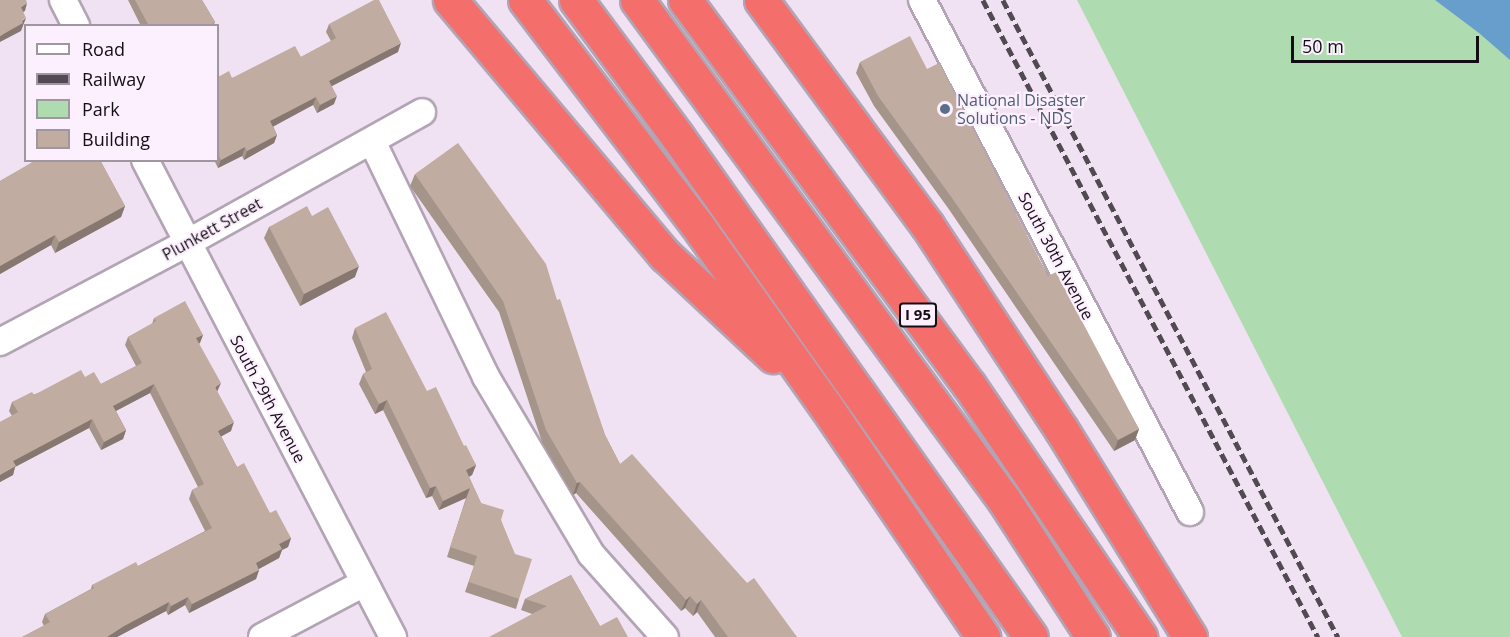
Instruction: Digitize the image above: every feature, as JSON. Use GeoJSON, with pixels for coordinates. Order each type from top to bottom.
{"type":"FeatureCollection","features":[{"type":"Feature","properties":{"kind":"highway"},"geometry":{"type":"LineString","coordinates":[[450,0],[665,255],[825,405]]}},
{"type":"Feature","properties":{"kind":"highway"},"geometry":{"type":"LineString","coordinates":[[525,0],[697,225],[825,405],[982,637]]}},
{"type":"Feature","properties":{"kind":"highway"},"geometry":{"type":"LineString","coordinates":[[576,0],[676,136],[1031,637]]}},
{"type":"Feature","properties":{"kind":"highway"},"geometry":{"type":"LineString","coordinates":[[637,0],[1004,500],[1093,637]]}},
{"type":"Feature","properties":{"kind":"highway","name":"I 95"},"geometry":{"type":"LineString","coordinates":[[685,0],[969,385],[1140,637]]}},
{"type":"Feature","properties":{"kind":"highway"},"geometry":{"type":"LineString","coordinates":[[761,0],[927,225],[1067,438],[1190,637]]}},
{"type":"Feature","properties":{"kind":"street"},"geometry":{"type":"LineString","coordinates":[[63,0],[75,24]]}},
{"type":"Feature","properties":{"kind":"street","name":"South 30th Avenue"},"geometry":{"type":"LineString","coordinates":[[922,0],[1190,512]]}},
{"type":"Feature","properties":{"kind":"street","name":"Plunkett Street"},"geometry":{"type":"LineString","coordinates":[[0,342],[187,243],[422,112]]}},
{"type":"Feature","properties":{"kind":"street"},"geometry":{"type":"LineString","coordinates":[[372,141],[486,377],[585,545],[665,637]]}},
{"type":"Feature","properties":{"kind":"street","name":"South 29th Avenue"},"geometry":{"type":"LineString","coordinates":[[146,162],[393,637]]}},
{"type":"Feature","properties":{"kind":"street"},"geometry":{"type":"LineString","coordinates":[[262,637],[364,583]]}},
{"type":"Feature","properties":{"kind":"green space"},"geometry":{"type":"Polygon","coordinates":[[[1077,0],[1510,0],[1510,637],[1402,637],[1077,0]]]}},
{"type":"Feature","properties":{"kind":"water"},"geometry":{"type":"Polygon","coordinates":[[[1435,0],[1510,0],[1510,60],[1479,33],[1435,0]]]}},
{"type":"Feature","properties":{"kind":"building"},"geometry":{"type":"Polygon","coordinates":[[[0,0],[26,0],[27,3],[21,7],[26,18],[22,20],[23,23],[0,36],[0,0]]]}},
{"type":"Feature","properties":{"kind":"building"},"geometry":{"type":"Polygon","coordinates":[[[135,0],[202,0],[215,22],[212,24],[148,24],[135,0]]]}},
{"type":"Feature","properties":{"kind":"building"},"geometry":{"type":"Polygon","coordinates":[[[374,0],[379,0],[401,43],[329,81],[337,96],[320,105],[316,97],[270,121],[277,135],[247,151],[245,147],[221,160],[219,156],[219,76],[229,71],[232,78],[295,46],[301,57],[336,38],[329,24],[374,0]]]}},
{"type":"Feature","properties":{"kind":"building"},"geometry":{"type":"Polygon","coordinates":[[[910,36],[927,69],[939,63],[1048,276],[1056,272],[1139,429],[1118,440],[952,198],[878,96],[860,62],[910,36]]]}},
{"type":"Feature","properties":{"kind":"building"},"geometry":{"type":"Polygon","coordinates":[[[458,143],[546,264],[557,300],[560,299],[605,435],[620,464],[632,454],[747,583],[754,578],[797,637],[728,637],[701,600],[697,604],[690,596],[686,600],[580,482],[577,483],[546,430],[503,301],[415,174],[458,143]]]}},
{"type":"Feature","properties":{"kind":"building"},"geometry":{"type":"Polygon","coordinates":[[[33,162],[101,162],[125,206],[59,242],[55,235],[0,266],[0,181],[33,162]]]}},
{"type":"Feature","properties":{"kind":"building"},"geometry":{"type":"Polygon","coordinates":[[[307,206],[312,216],[328,207],[359,266],[304,294],[269,227],[307,206]]]}},
{"type":"Feature","properties":{"kind":"building"},"geometry":{"type":"Polygon","coordinates":[[[185,301],[203,335],[196,338],[221,383],[215,387],[234,422],[218,431],[237,467],[244,463],[270,513],[276,510],[291,538],[279,544],[282,549],[256,563],[259,570],[192,604],[188,597],[171,606],[169,602],[107,637],[22,637],[50,622],[45,614],[94,588],[92,585],[136,562],[138,566],[212,528],[192,490],[204,484],[154,384],[113,406],[126,430],[104,442],[92,419],[13,461],[16,466],[0,475],[0,422],[18,412],[12,402],[32,392],[34,395],[81,370],[85,377],[94,372],[101,384],[142,363],[128,337],[156,321],[154,318],[185,301]]]}},
{"type":"Feature","properties":{"kind":"building"},"geometry":{"type":"Polygon","coordinates":[[[386,312],[427,391],[436,387],[464,446],[466,445],[476,465],[466,470],[481,503],[504,510],[501,520],[515,554],[532,559],[519,599],[469,582],[477,556],[450,547],[470,488],[443,501],[436,486],[430,488],[387,400],[379,404],[363,374],[372,369],[355,328],[386,312]]]}},
{"type":"Feature","properties":{"kind":"building"},"geometry":{"type":"Polygon","coordinates":[[[571,575],[600,626],[617,617],[628,637],[489,637],[547,606],[525,599],[571,575]]]}},
{"type":"Feature","properties":{"kind":"railway"},"geometry":{"type":"LineString","coordinates":[[983,0],[1318,637]]}},
{"type":"Feature","properties":{"kind":"railway"},"geometry":{"type":"LineString","coordinates":[[1003,0],[1338,637]]}},
{"type":"Feature","properties":{"kind":"place","name":"National Disaster Solutions - NDS"},"geometry":{"type":"Point","coordinates":[945,109]}}]}
